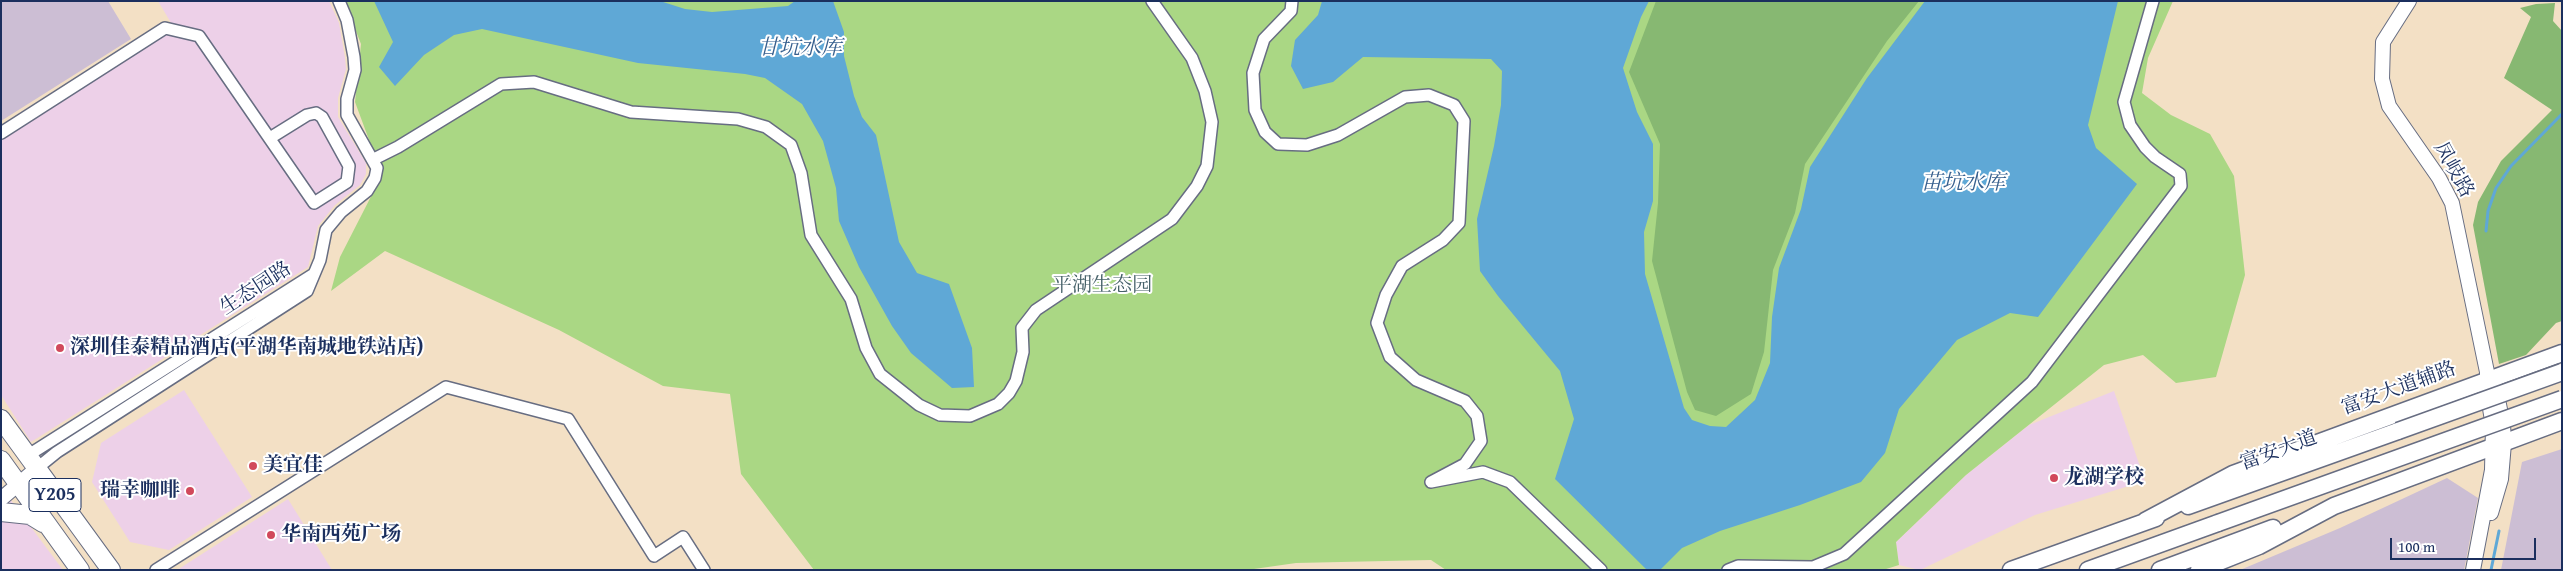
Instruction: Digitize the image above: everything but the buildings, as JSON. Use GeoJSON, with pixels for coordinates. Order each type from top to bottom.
{"type":"FeatureCollection","features":[{"type":"Feature","properties":{"kind":"main road","name":"富安大道辅路"},"geometry":{"type":"LineString","coordinates":[[2146,522],[2233,474],[2488,377],[2562,353]]}},
{"type":"Feature","properties":{"kind":"main road","name":"富安大道"},"geometry":{"type":"LineString","coordinates":[[2011,570],[2562,372]]}},
{"type":"Feature","properties":{"kind":"main road"},"geometry":{"type":"LineString","coordinates":[[2088,570],[2562,399]]}},
{"type":"Feature","properties":{"kind":"main road","name":"Y205"},"geometry":{"type":"LineString","coordinates":[[1,419],[111,570]]}},
{"type":"Feature","properties":{"kind":"main road"},"geometry":{"type":"LineString","coordinates":[[2160,570],[2562,423]]}},
{"type":"Feature","properties":{"kind":"main road","name":"Y205"},"geometry":{"type":"LineString","coordinates":[[3,465],[80,570]]}},
{"type":"Feature","properties":{"kind":"main road"},"geometry":{"type":"LineString","coordinates":[[2199,570],[2259,546],[2334,506]]}},
{"type":"Feature","properties":{"kind":"main road"},"geometry":{"type":"LineString","coordinates":[[1,512],[30,515],[46,524]]}},
{"type":"Feature","properties":{"kind":"street"},"geometry":{"type":"LineString","coordinates":[[339,1],[350,32],[354,57],[354,70],[347,99],[347,115],[374,159],[398,147],[501,84],[534,82],[631,112],[738,119],[766,127],[791,145],[801,173],[811,235],[851,299],[866,348],[880,374],[919,405],[940,415],[970,416],[998,404],[1016,381],[1023,352],[1022,328],[1036,310],[1172,219],[1197,186],[1207,166],[1212,122],[1205,91],[1192,58],[1152,1]]}},
{"type":"Feature","properties":{"kind":"street"},"geometry":{"type":"LineString","coordinates":[[1292,1],[1291,11],[1264,39],[1253,73],[1255,110],[1265,132],[1278,144],[1307,145],[1338,136],[1405,97],[1429,96],[1454,105],[1464,121],[1459,223],[1443,240],[1402,266],[1386,295],[1377,323],[1390,357],[1416,380],[1465,401],[1477,416],[1481,440],[1465,464],[1431,482],[1483,472],[1510,482],[1601,570]]}},
{"type":"Feature","properties":{"kind":"street"},"geometry":{"type":"LineString","coordinates":[[1728,570],[1738,566],[1813,567],[1844,554],[2032,382],[2181,186],[2180,174],[2155,157],[2145,147],[2130,125],[2124,102],[2153,1]]}},
{"type":"Feature","properties":{"kind":"street","name":"凤岐路"},"geometry":{"type":"LineString","coordinates":[[2409,1],[2383,42],[2382,79],[2389,106],[2439,178],[2452,203],[2488,377],[2499,445],[2473,570]]}},
{"type":"Feature","properties":{"kind":"street"},"geometry":{"type":"LineString","coordinates":[[1,133],[165,28],[199,36],[314,203],[347,182],[349,166],[322,117],[316,113],[306,115],[270,138]]}},
{"type":"Feature","properties":{"kind":"street","name":"生态园路"},"geometry":{"type":"LineString","coordinates":[[32,462],[57,452],[307,291],[320,260],[326,230],[340,212],[367,191],[375,178],[377,168],[374,159]]}},
{"type":"Feature","properties":{"kind":"street"},"geometry":{"type":"LineString","coordinates":[[156,570],[446,387],[568,419],[654,556],[683,537],[704,570]]}},
{"type":"Feature","properties":{"kind":"street"},"geometry":{"type":"LineString","coordinates":[[3,465],[32,462]]}},
{"type":"Feature","properties":{"kind":"street"},"geometry":{"type":"LineString","coordinates":[[1,499],[18,485],[32,462]]}},
{"type":"Feature","properties":{"kind":"shaded area"},"geometry":{"type":"Polygon","coordinates":[[[1,1],[108,1],[131,39],[1,121],[1,1]]]}},
{"type":"Feature","properties":{"kind":"shaded area"},"geometry":{"type":"Polygon","coordinates":[[[158,1],[329,1],[339,23],[346,69],[338,98],[338,117],[366,163],[366,174],[360,185],[335,205],[318,226],[308,267],[31,442],[1,395],[1,138],[174,28],[158,1]]]}},
{"type":"Feature","properties":{"kind":"shaded area"},"geometry":{"type":"Polygon","coordinates":[[[184,390],[252,497],[169,550],[130,542],[92,482],[101,443],[184,390]]]}},
{"type":"Feature","properties":{"kind":"shaded area","name":"龙湖学校"},"geometry":{"type":"Polygon","coordinates":[[[2114,391],[2145,481],[2035,515],[1920,570],[1899,565],[1896,542],[1966,475],[2029,425],[2114,391]]]}},
{"type":"Feature","properties":{"kind":"shaded area"},"geometry":{"type":"Polygon","coordinates":[[[2562,449],[2562,570],[2501,570],[2522,462],[2562,449]]]}},
{"type":"Feature","properties":{"kind":"shaded area"},"geometry":{"type":"Polygon","coordinates":[[[2447,478],[2478,498],[2464,570],[2240,570],[2340,528],[2447,478]]]}},
{"type":"Feature","properties":{"kind":"shaded area"},"geometry":{"type":"Polygon","coordinates":[[[1,487],[63,570],[1,570],[1,487]]]}},
{"type":"Feature","properties":{"kind":"shaded area","name":"华南西苑广场"},"geometry":{"type":"Polygon","coordinates":[[[288,499],[332,570],[177,570],[288,499]]]}},
{"type":"Feature","properties":{"kind":"green space","name":"平湖生态园"},"geometry":{"type":"Polygon","coordinates":[[[344,1],[2173,1],[2148,58],[2142,93],[2171,115],[2210,134],[2234,176],[2245,275],[2216,377],[2176,383],[2143,355],[2104,365],[1966,475],[1896,542],[1899,565],[1883,570],[1446,570],[1431,560],[1296,563],[1247,570],[814,570],[741,474],[730,394],[663,386],[559,330],[385,251],[331,291],[340,257],[382,175],[355,102],[361,44],[344,1]]]}},
{"type":"Feature","properties":{"kind":"green space"},"geometry":{"type":"Polygon","coordinates":[[[1656,1],[1919,1],[1887,41],[1805,164],[1795,213],[1773,270],[1764,352],[1751,394],[1716,416],[1695,410],[1687,392],[1652,261],[1658,203],[1660,144],[1629,72],[1656,1]]]}},
{"type":"Feature","properties":{"kind":"green space"},"geometry":{"type":"Polygon","coordinates":[[[2555,3],[2553,21],[2562,31],[2562,321],[2556,323],[2526,355],[2499,364],[2473,225],[2478,202],[2501,161],[2552,110],[2504,78],[2531,17],[2520,8],[2536,4],[2555,3]]]}},
{"type":"Feature","properties":{"kind":"water","name":"甘坑水库"},"geometry":{"type":"Polygon","coordinates":[[[374,1],[660,1],[685,9],[712,12],[788,6],[795,1],[833,1],[844,32],[844,56],[854,96],[862,117],[876,135],[899,242],[917,273],[949,284],[972,348],[974,387],[952,388],[911,353],[892,326],[859,267],[839,221],[836,188],[823,141],[802,104],[765,78],[745,74],[638,63],[482,29],[454,35],[424,55],[395,86],[379,67],[393,42],[374,1]]]}},
{"type":"Feature","properties":{"kind":"water","name":"苗坑水库"},"geometry":{"type":"Polygon","coordinates":[[[1322,1],[1649,1],[1641,17],[1623,68],[1637,112],[1653,144],[1653,201],[1644,232],[1645,274],[1684,408],[1692,420],[1710,426],[1726,427],[1755,400],[1770,363],[1772,317],[1779,268],[1801,209],[1810,167],[1867,78],[1925,1],[2118,1],[2088,125],[2096,148],[2137,184],[2038,317],[2010,313],[1957,340],[1899,409],[1885,453],[1861,482],[1800,505],[1720,531],[1682,548],[1660,570],[1647,570],[1555,479],[1574,419],[1560,371],[1498,296],[1480,271],[1477,219],[1494,146],[1501,105],[1502,71],[1491,59],[1363,57],[1333,82],[1303,89],[1291,66],[1295,40],[1318,15],[1322,1]]]}},
{"type":"Feature","properties":{"kind":"waterway"},"geometry":{"type":"LineString","coordinates":[[2486,231],[2488,211],[2496,188],[2511,166],[2562,114]]}},
{"type":"Feature","properties":{"kind":"waterway"},"geometry":{"type":"LineString","coordinates":[[2491,570],[2499,531]]}},
{"type":"Feature","properties":{"kind":"place","name":"深圳佳泰精品酒店(平湖华南城地铁站店)"},"geometry":{"type":"Point","coordinates":[60,348]}},
{"type":"Feature","properties":{"kind":"place","name":"美宜佳"},"geometry":{"type":"Point","coordinates":[253,466]}},
{"type":"Feature","properties":{"kind":"place","name":"龙湖学校"},"geometry":{"type":"Point","coordinates":[2054,478]}},
{"type":"Feature","properties":{"kind":"place","name":"瑞幸咖啡"},"geometry":{"type":"Point","coordinates":[190,491]}},
{"type":"Feature","properties":{"kind":"place","name":"华南西苑广场"},"geometry":{"type":"Point","coordinates":[271,535]}}]}
